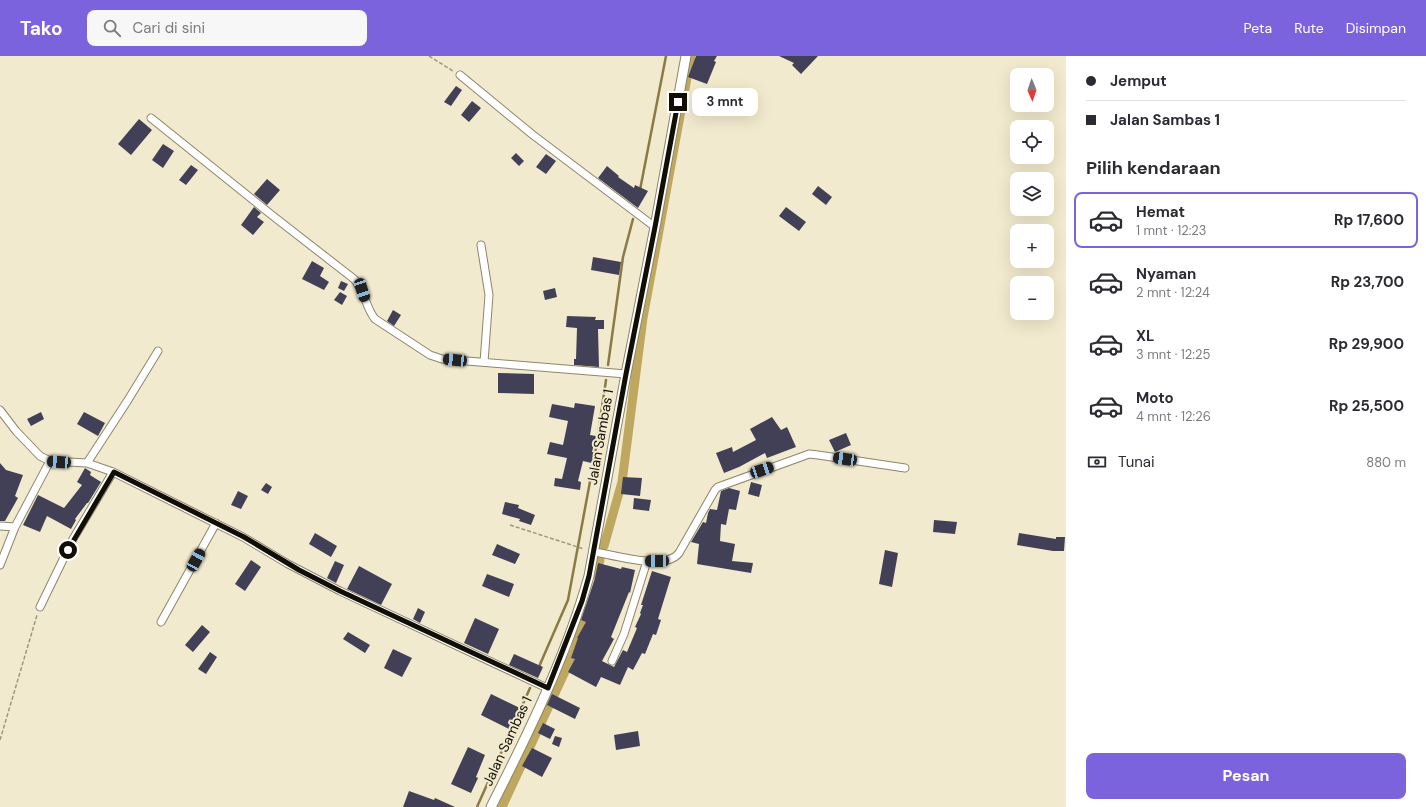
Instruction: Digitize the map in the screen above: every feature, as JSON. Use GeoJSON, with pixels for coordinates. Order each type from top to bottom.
{"type":"FeatureCollection","features":[{"type":"Feature","properties":{"kind":"street","name":"Jalan Sambas 1"},"geometry":{"type":"LineString","coordinates":[[491,807],[518,755],[548,688],[582,601],[595,552],[626,374],[655,227],[686,56]]}},
{"type":"Feature","properties":{"kind":"street"},"geometry":{"type":"LineString","coordinates":[[460,75],[533,134],[655,227]]}},
{"type":"Feature","properties":{"kind":"street"},"geometry":{"type":"LineString","coordinates":[[151,118],[354,279],[359,284],[372,315],[384,326],[430,355],[442,359],[626,374]]}},
{"type":"Feature","properties":{"kind":"street"},"geometry":{"type":"LineString","coordinates":[[482,245],[489,295],[484,362]]}},
{"type":"Feature","properties":{"kind":"street"},"geometry":{"type":"LineString","coordinates":[[87,463],[158,351]]}},
{"type":"Feature","properties":{"kind":"street"},"geometry":{"type":"LineString","coordinates":[[0,410],[16,431],[40,456],[50,461],[87,463],[114,472],[244,537],[299,570],[333,587],[548,688]]}},
{"type":"Feature","properties":{"kind":"street"},"geometry":{"type":"LineString","coordinates":[[595,552],[647,561],[667,561],[676,557],[718,487],[809,454],[905,468]]}},
{"type":"Feature","properties":{"kind":"street"},"geometry":{"type":"LineString","coordinates":[[0,565],[15,527],[50,461]]}},
{"type":"Feature","properties":{"kind":"street"},"geometry":{"type":"LineString","coordinates":[[40,607],[73,539],[114,472]]}},
{"type":"Feature","properties":{"kind":"street"},"geometry":{"type":"LineString","coordinates":[[161,622],[216,523]]}},
{"type":"Feature","properties":{"kind":"street"},"geometry":{"type":"LineString","coordinates":[[0,526],[15,527]]}},
{"type":"Feature","properties":{"kind":"street"},"geometry":{"type":"LineString","coordinates":[[612,661],[624,634],[647,561]]}},
{"type":"Feature","properties":{"kind":"path"},"geometry":{"type":"LineString","coordinates":[[429,56],[460,75]]}},
{"type":"Feature","properties":{"kind":"path"},"geometry":{"type":"LineString","coordinates":[[510,525],[595,552]]}},
{"type":"Feature","properties":{"kind":"path"},"geometry":{"type":"LineString","coordinates":[[0,740],[40,607]]}},
{"type":"Feature","properties":{"kind":"building"},"geometry":{"type":"Polygon","coordinates":[[[696,56],[717,56],[707,84],[688,77],[696,56]]]}},
{"type":"Feature","properties":{"kind":"building"},"geometry":{"type":"Polygon","coordinates":[[[779,56],[818,56],[801,74],[792,65],[794,63],[779,56]]]}},
{"type":"Feature","properties":{"kind":"building"},"geometry":{"type":"Polygon","coordinates":[[[456,86],[462,90],[451,106],[444,102],[456,86]]]}},
{"type":"Feature","properties":{"kind":"building"},"geometry":{"type":"Polygon","coordinates":[[[472,101],[481,108],[469,122],[461,115],[472,101]]]}},
{"type":"Feature","properties":{"kind":"building"},"geometry":{"type":"Polygon","coordinates":[[[139,119],[152,130],[131,155],[118,144],[139,119]]]}},
{"type":"Feature","properties":{"kind":"building"},"geometry":{"type":"Polygon","coordinates":[[[163,144],[174,151],[163,168],[152,160],[163,144]]]}},
{"type":"Feature","properties":{"kind":"building"},"geometry":{"type":"Polygon","coordinates":[[[516,153],[524,161],[519,166],[511,158],[516,153]]]}},
{"type":"Feature","properties":{"kind":"building"},"geometry":{"type":"Polygon","coordinates":[[[546,154],[556,161],[546,174],[536,167],[546,154]]]}},
{"type":"Feature","properties":{"kind":"building"},"geometry":{"type":"Polygon","coordinates":[[[191,165],[198,170],[186,185],[179,180],[191,165]]]}},
{"type":"Feature","properties":{"kind":"building"},"geometry":{"type":"Polygon","coordinates":[[[607,166],[619,176],[618,177],[634,188],[635,185],[648,191],[638,208],[598,178],[607,166]]]}},
{"type":"Feature","properties":{"kind":"building"},"geometry":{"type":"Polygon","coordinates":[[[267,179],[280,190],[267,205],[254,194],[267,179]]]}},
{"type":"Feature","properties":{"kind":"building"},"geometry":{"type":"Polygon","coordinates":[[[818,186],[832,197],[826,205],[812,194],[818,186]]]}},
{"type":"Feature","properties":{"kind":"building"},"geometry":{"type":"Polygon","coordinates":[[[254,207],[261,213],[257,217],[264,222],[253,235],[241,225],[254,207]]]}},
{"type":"Feature","properties":{"kind":"building"},"geometry":{"type":"Polygon","coordinates":[[[786,207],[806,222],[799,231],[779,216],[786,207]]]}},
{"type":"Feature","properties":{"kind":"building"},"geometry":{"type":"Polygon","coordinates":[[[593,257],[621,262],[619,275],[591,270],[593,257]]]}},
{"type":"Feature","properties":{"kind":"building"},"geometry":{"type":"Polygon","coordinates":[[[312,261],[324,268],[320,276],[329,282],[324,290],[302,279],[312,261]]]}},
{"type":"Feature","properties":{"kind":"building"},"geometry":{"type":"Polygon","coordinates":[[[341,281],[348,284],[344,291],[338,288],[341,281]]]}},
{"type":"Feature","properties":{"kind":"building"},"geometry":{"type":"Polygon","coordinates":[[[555,288],[557,297],[545,300],[543,291],[555,288]]]}},
{"type":"Feature","properties":{"kind":"building"},"geometry":{"type":"Polygon","coordinates":[[[340,292],[347,296],[342,305],[334,300],[340,292]]]}},
{"type":"Feature","properties":{"kind":"building"},"geometry":{"type":"Polygon","coordinates":[[[393,310],[401,315],[394,326],[387,321],[393,310]]]}},
{"type":"Feature","properties":{"kind":"building"},"geometry":{"type":"Polygon","coordinates":[[[567,316],[596,317],[595,320],[604,320],[604,329],[598,329],[599,367],[574,365],[574,359],[576,359],[577,328],[566,327],[567,316]]]}},
{"type":"Feature","properties":{"kind":"building"},"geometry":{"type":"Polygon","coordinates":[[[498,373],[534,374],[534,394],[498,393],[498,373]]]}},
{"type":"Feature","properties":{"kind":"building"},"geometry":{"type":"Polygon","coordinates":[[[575,403],[595,406],[590,435],[596,436],[592,452],[598,454],[596,464],[583,461],[578,481],[581,482],[580,490],[554,486],[555,478],[562,479],[567,458],[547,454],[550,442],[563,445],[568,421],[549,417],[552,404],[574,408],[575,403]]]}},
{"type":"Feature","properties":{"kind":"building"},"geometry":{"type":"Polygon","coordinates":[[[41,412],[44,419],[31,426],[27,419],[41,412]]]}},
{"type":"Feature","properties":{"kind":"building"},"geometry":{"type":"Polygon","coordinates":[[[84,412],[105,423],[98,436],[77,424],[84,412]]]}},
{"type":"Feature","properties":{"kind":"building"},"geometry":{"type":"Polygon","coordinates":[[[772,417],[781,430],[787,427],[796,447],[767,458],[765,453],[724,473],[716,453],[732,447],[733,452],[756,440],[750,429],[772,417]]]}},
{"type":"Feature","properties":{"kind":"building"},"geometry":{"type":"Polygon","coordinates":[[[846,433],[851,445],[835,452],[829,440],[846,433]]]}},
{"type":"Feature","properties":{"kind":"building"},"geometry":{"type":"Polygon","coordinates":[[[0,463],[6,470],[23,475],[15,496],[18,498],[5,521],[0,521],[0,463]]]}},
{"type":"Feature","properties":{"kind":"building"},"geometry":{"type":"Polygon","coordinates":[[[85,468],[91,472],[90,475],[101,482],[88,503],[75,519],[76,520],[71,529],[47,516],[40,532],[23,525],[38,495],[64,508],[82,485],[77,482],[85,468]]]}},
{"type":"Feature","properties":{"kind":"building"},"geometry":{"type":"Polygon","coordinates":[[[623,477],[642,478],[640,496],[621,494],[623,477]]]}},
{"type":"Feature","properties":{"kind":"building"},"geometry":{"type":"Polygon","coordinates":[[[751,482],[762,485],[759,497],[748,494],[751,482]]]}},
{"type":"Feature","properties":{"kind":"building"},"geometry":{"type":"Polygon","coordinates":[[[266,483],[272,487],[268,494],[261,490],[266,483]]]}},
{"type":"Feature","properties":{"kind":"building"},"geometry":{"type":"Polygon","coordinates":[[[729,488],[740,491],[736,510],[729,509],[726,525],[721,524],[720,541],[735,544],[732,561],[753,563],[751,573],[697,564],[699,544],[691,542],[703,522],[706,523],[710,509],[717,510],[721,491],[729,488]]]}},
{"type":"Feature","properties":{"kind":"building"},"geometry":{"type":"Polygon","coordinates":[[[238,491],[248,496],[241,509],[231,505],[238,491]]]}},
{"type":"Feature","properties":{"kind":"building"},"geometry":{"type":"Polygon","coordinates":[[[634,498],[651,500],[649,511],[633,509],[634,498]]]}},
{"type":"Feature","properties":{"kind":"building"},"geometry":{"type":"Polygon","coordinates":[[[505,502],[519,505],[518,508],[535,515],[531,525],[519,521],[520,519],[502,514],[505,502]]]}},
{"type":"Feature","properties":{"kind":"building"},"geometry":{"type":"Polygon","coordinates":[[[934,520],[957,522],[955,534],[933,532],[934,520]]]}},
{"type":"Feature","properties":{"kind":"building"},"geometry":{"type":"Polygon","coordinates":[[[315,533],[337,546],[331,557],[309,544],[315,533]]]}},
{"type":"Feature","properties":{"kind":"building"},"geometry":{"type":"Polygon","coordinates":[[[1019,533],[1056,539],[1056,537],[1065,537],[1064,551],[1053,551],[1017,545],[1019,533]]]}},
{"type":"Feature","properties":{"kind":"building"},"geometry":{"type":"Polygon","coordinates":[[[497,544],[520,554],[515,564],[492,555],[497,544]]]}},
{"type":"Feature","properties":{"kind":"building"},"geometry":{"type":"Polygon","coordinates":[[[885,550],[898,553],[892,587],[879,584],[885,550]]]}},
{"type":"Feature","properties":{"kind":"building"},"geometry":{"type":"Polygon","coordinates":[[[251,560],[261,567],[245,591],[235,584],[251,560]]]}},
{"type":"Feature","properties":{"kind":"building"},"geometry":{"type":"Polygon","coordinates":[[[335,561],[344,565],[336,583],[327,578],[335,561]]]}},
{"type":"Feature","properties":{"kind":"building"},"geometry":{"type":"Polygon","coordinates":[[[598,563],[621,569],[622,567],[635,570],[630,593],[629,592],[611,637],[614,639],[602,661],[614,667],[623,650],[627,652],[637,628],[635,627],[641,614],[643,605],[641,605],[652,571],[671,577],[658,619],[661,620],[656,635],[653,634],[645,654],[642,653],[633,670],[628,667],[620,685],[601,677],[596,687],[568,672],[575,659],[571,658],[577,638],[586,622],[581,620],[595,578],[598,563]]]}},
{"type":"Feature","properties":{"kind":"building"},"geometry":{"type":"Polygon","coordinates":[[[359,566],[392,584],[381,605],[347,589],[359,566]]]}},
{"type":"Feature","properties":{"kind":"building"},"geometry":{"type":"Polygon","coordinates":[[[487,574],[514,584],[509,597],[482,586],[487,574]]]}},
{"type":"Feature","properties":{"kind":"building"},"geometry":{"type":"Polygon","coordinates":[[[418,608],[425,612],[420,623],[413,619],[418,608]]]}},
{"type":"Feature","properties":{"kind":"building"},"geometry":{"type":"Polygon","coordinates":[[[475,618],[499,629],[488,654],[464,643],[475,618]]]}},
{"type":"Feature","properties":{"kind":"building"},"geometry":{"type":"Polygon","coordinates":[[[202,625],[210,632],[193,652],[185,645],[202,625]]]}},
{"type":"Feature","properties":{"kind":"building"},"geometry":{"type":"Polygon","coordinates":[[[348,632],[370,645],[365,653],[343,639],[348,632]]]}},
{"type":"Feature","properties":{"kind":"building"},"geometry":{"type":"Polygon","coordinates":[[[393,649],[412,658],[402,677],[384,668],[393,649]]]}},
{"type":"Feature","properties":{"kind":"building"},"geometry":{"type":"Polygon","coordinates":[[[210,652],[217,657],[206,674],[198,669],[210,652]]]}},
{"type":"Feature","properties":{"kind":"building"},"geometry":{"type":"Polygon","coordinates":[[[514,654],[543,667],[538,678],[509,665],[514,654]]]}},
{"type":"Feature","properties":{"kind":"building"},"geometry":{"type":"Polygon","coordinates":[[[491,694],[522,709],[511,730],[481,715],[491,694]]]}},
{"type":"Feature","properties":{"kind":"building"},"geometry":{"type":"Polygon","coordinates":[[[552,694],[580,708],[575,719],[547,705],[552,694]]]}},
{"type":"Feature","properties":{"kind":"building"},"geometry":{"type":"Polygon","coordinates":[[[543,723],[555,729],[550,739],[538,733],[543,723]]]}},
{"type":"Feature","properties":{"kind":"building"},"geometry":{"type":"Polygon","coordinates":[[[638,731],[640,746],[616,750],[614,735],[638,731]]]}},
{"type":"Feature","properties":{"kind":"building"},"geometry":{"type":"Polygon","coordinates":[[[555,736],[562,738],[559,747],[552,744],[555,736]]]}},
{"type":"Feature","properties":{"kind":"building"},"geometry":{"type":"Polygon","coordinates":[[[468,747],[485,755],[476,777],[478,778],[471,793],[451,784],[468,747]]]}},
{"type":"Feature","properties":{"kind":"building"},"geometry":{"type":"Polygon","coordinates":[[[532,748],[552,758],[542,777],[522,766],[532,748]]]}},
{"type":"Feature","properties":{"kind":"building"},"geometry":{"type":"Polygon","coordinates":[[[409,791],[434,800],[435,798],[455,807],[403,807],[409,791]]]}},
{"type":"Feature","properties":{"kind":"waterway"},"geometry":{"type":"LineString","coordinates":[[640,190],[666,56]]}},
{"type":"Feature","properties":{"kind":"waterway"},"geometry":{"type":"LineString","coordinates":[[604,546],[622,482],[643,318],[691,56]]}},
{"type":"Feature","properties":{"kind":"waterway"},"geometry":{"type":"LineString","coordinates":[[608,365],[623,257],[633,219]]}},
{"type":"Feature","properties":{"kind":"waterway"},"geometry":{"type":"LineString","coordinates":[[595,455],[606,380]]}},
{"type":"Feature","properties":{"kind":"waterway"},"geometry":{"type":"LineString","coordinates":[[538,669],[568,600],[594,460]]}},
{"type":"Feature","properties":{"kind":"waterway"},"geometry":{"type":"LineString","coordinates":[[596,575],[600,560]]}},
{"type":"Feature","properties":{"kind":"waterway"},"geometry":{"type":"LineString","coordinates":[[502,807],[575,650],[586,610]]}},
{"type":"Feature","properties":{"kind":"waterway"},"geometry":{"type":"LineString","coordinates":[[477,807],[530,688]]}},
{"type":"Feature","properties":{"kind":"route"},"geometry":{"type":"LineString","coordinates":[[68,550],[73,539],[114,472],[244,537],[288,564],[340,591],[548,688],[582,601],[595,552],[615,433],[678,102]]}}]}
